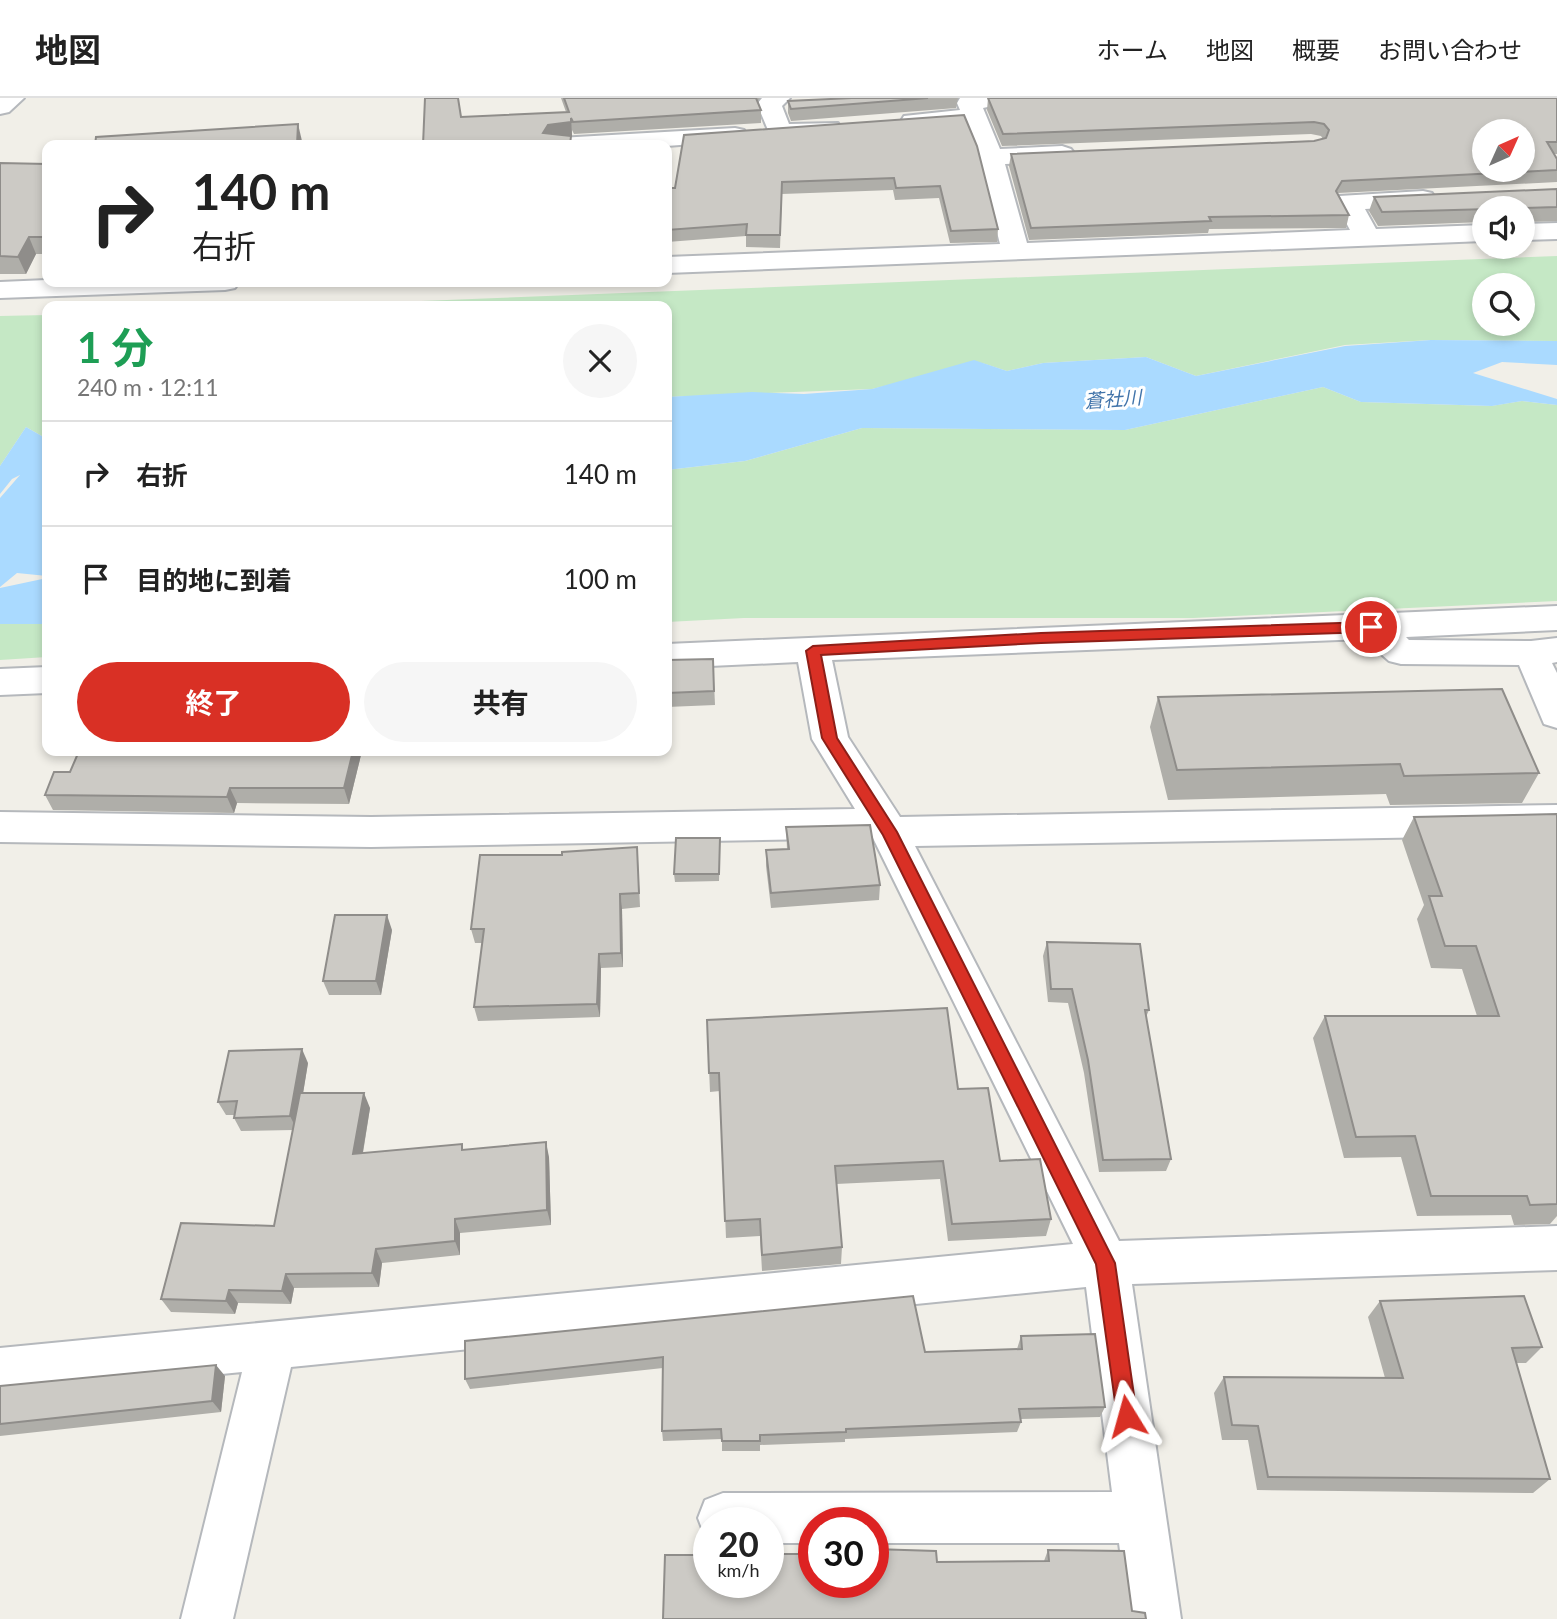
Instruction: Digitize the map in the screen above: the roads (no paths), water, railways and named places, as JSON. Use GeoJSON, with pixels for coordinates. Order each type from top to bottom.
{"type":"FeatureCollection","features":[{"type":"Feature","properties":{"kind":"street"},"geometry":{"type":"LineString","coordinates":[[0,107],[12,98]]}},
{"type":"Feature","properties":{"kind":"street"},"geometry":{"type":"LineString","coordinates":[[997,98],[969,103],[991,157],[1016,252]]}},
{"type":"Feature","properties":{"kind":"street"},"geometry":{"type":"LineString","coordinates":[[780,132],[781,102]]}},
{"type":"Feature","properties":{"kind":"street"},"geometry":{"type":"LineString","coordinates":[[892,123],[975,116]]}},
{"type":"Feature","properties":{"kind":"street"},"geometry":{"type":"LineString","coordinates":[[644,140],[850,126]]}},
{"type":"Feature","properties":{"kind":"street"},"geometry":{"type":"LineString","coordinates":[[991,157],[1088,153]]}},
{"type":"Feature","properties":{"kind":"street"},"geometry":{"type":"LineString","coordinates":[[1367,236],[1348,202],[1446,198]]}},
{"type":"Feature","properties":{"kind":"street"},"geometry":{"type":"LineString","coordinates":[[1535,232],[1557,231]]}},
{"type":"Feature","properties":{"kind":"street"},"geometry":{"type":"LineString","coordinates":[[672,265],[1472,233]]}},
{"type":"Feature","properties":{"kind":"street"},"geometry":{"type":"LineString","coordinates":[[0,290],[84,287]]}},
{"type":"Feature","properties":{"kind":"street"},"geometry":{"type":"LineString","coordinates":[[672,656],[1557,618]]}},
{"type":"Feature","properties":{"kind":"street"},"geometry":{"type":"LineString","coordinates":[[1371,627],[1401,652],[1544,651],[1557,715]]}},
{"type":"Feature","properties":{"kind":"street"},"geometry":{"type":"LineString","coordinates":[[813,651],[830,738],[886,828],[1106,1263],[1155,1619]]}},
{"type":"Feature","properties":{"kind":"street"},"geometry":{"type":"LineString","coordinates":[[0,682],[42,680]]}},
{"type":"Feature","properties":{"kind":"street"},"geometry":{"type":"LineString","coordinates":[[0,827],[371,832],[1557,820]]}},
{"type":"Feature","properties":{"kind":"street"},"geometry":{"type":"LineString","coordinates":[[0,1372],[1106,1263],[1557,1248]]}},
{"type":"Feature","properties":{"kind":"street"},"geometry":{"type":"LineString","coordinates":[[207,1619],[272,1346]]}},
{"type":"Feature","properties":{"kind":"street"},"geometry":{"type":"LineString","coordinates":[[784,1518],[1141,1517]]}},
{"type":"Feature","properties":{"kind":"water","name":"蒼社川"},"geometry":{"type":"Polygon","coordinates":[[[1431,340],[1557,341],[1557,365],[1502,362],[1473,373],[1557,399],[1557,405],[1522,401],[1492,406],[1361,402],[1323,387],[1125,430],[862,428],[745,461],[672,469],[672,397],[752,392],[804,394],[872,389],[974,360],[1007,371],[1043,363],[1146,357],[1196,376],[1345,346],[1431,340]]]}},
{"type":"Feature","properties":{"kind":"water"},"geometry":{"type":"Polygon","coordinates":[[[26,427],[42,436],[42,576],[17,573],[0,587],[0,498],[20,475],[12,479],[0,494],[0,466],[26,427]]]}},
{"type":"Feature","properties":{"kind":"water"},"geometry":{"type":"Polygon","coordinates":[[[42,579],[42,624],[0,624],[0,588],[42,579]]]}}]}
